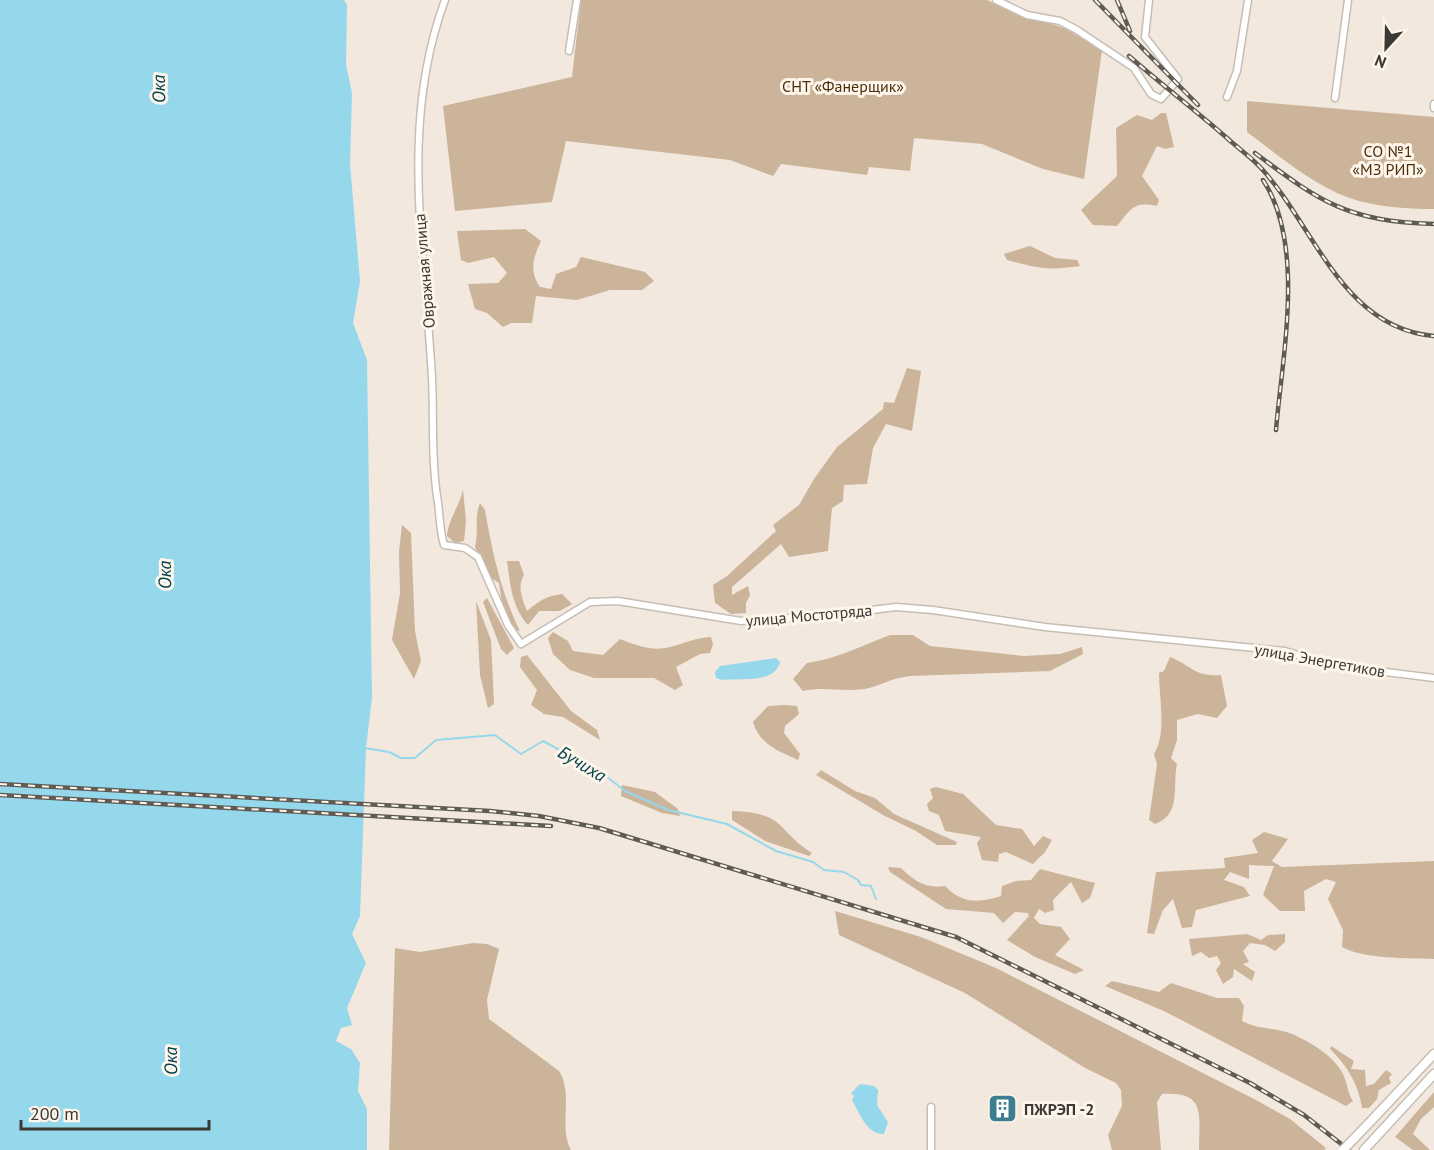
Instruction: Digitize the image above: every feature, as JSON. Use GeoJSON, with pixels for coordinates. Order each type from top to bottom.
{"type":"FeatureCollection","features":[{"type":"Feature","properties":{"kind":"street","name":"Овражная улица"},"geometry":{"type":"LineString","coordinates":[[444,545],[433,478],[432,378],[418,207],[421,90],[434,32],[445,0]]}},
{"type":"Feature","properties":{"kind":"street"},"geometry":{"type":"LineString","coordinates":[[569,51],[578,0]]}},
{"type":"Feature","properties":{"kind":"street"},"geometry":{"type":"LineString","coordinates":[[996,0],[1027,15],[1060,21],[1077,30],[1134,68],[1151,94],[1161,99],[1178,79],[1145,37],[1149,0]]}},
{"type":"Feature","properties":{"kind":"street"},"geometry":{"type":"LineString","coordinates":[[1227,97],[1237,72],[1248,0]]}},
{"type":"Feature","properties":{"kind":"street"},"geometry":{"type":"LineString","coordinates":[[1335,98],[1348,0]]}},
{"type":"Feature","properties":{"kind":"street","name":"улица Мостотряда"},"geometry":{"type":"LineString","coordinates":[[444,545],[465,548],[478,557],[508,625],[521,644],[590,602],[618,601],[741,621],[823,616],[896,607],[915,608],[1033,626],[1171,638]]}},
{"type":"Feature","properties":{"kind":"street","name":"улица Энергетиков"},"geometry":{"type":"LineString","coordinates":[[1171,638],[1285,651],[1330,665],[1434,678]]}},
{"type":"Feature","properties":{"kind":"street"},"geometry":{"type":"LineString","coordinates":[[1343,1150],[1434,1054]]}},
{"type":"Feature","properties":{"kind":"street"},"geometry":{"type":"LineString","coordinates":[[1364,1150],[1434,1074]]}},
{"type":"Feature","properties":{"kind":"street"},"geometry":{"type":"LineString","coordinates":[[931,1107],[931,1150]]}},
{"type":"Feature","properties":{"kind":"green space","name":"СНТ «Фанерщик»"},"geometry":{"type":"Polygon","coordinates":[[[581,0],[987,0],[1007,10],[1064,28],[1102,50],[1084,179],[1043,169],[982,144],[914,138],[910,171],[869,167],[867,175],[781,164],[773,176],[730,160],[566,141],[552,202],[455,211],[443,106],[572,77],[581,0]]]}},
{"type":"Feature","properties":{"kind":"green space","name":"СО №1 «МЗ РИП»"},"geometry":{"type":"Polygon","coordinates":[[[1247,101],[1434,117],[1434,209],[1401,208],[1368,203],[1347,197],[1321,185],[1247,132],[1247,101]]]}},
{"type":"Feature","properties":{"kind":"green space"},"geometry":{"type":"Polygon","coordinates":[[[1161,113],[1166,113],[1174,147],[1165,149],[1157,146],[1142,176],[1159,200],[1157,206],[1143,205],[1133,208],[1117,226],[1093,225],[1081,210],[1117,176],[1116,128],[1137,115],[1152,120],[1161,113]]]}},
{"type":"Feature","properties":{"kind":"green space"},"geometry":{"type":"Polygon","coordinates":[[[525,229],[541,241],[533,264],[534,275],[540,287],[551,289],[556,274],[576,267],[581,257],[645,272],[654,281],[642,290],[610,290],[577,300],[536,296],[532,323],[511,323],[503,327],[487,313],[475,309],[468,284],[498,283],[507,273],[494,257],[468,263],[461,260],[457,231],[525,229]]]}},
{"type":"Feature","properties":{"kind":"green space"},"geometry":{"type":"Polygon","coordinates":[[[1030,246],[1055,258],[1077,260],[1080,266],[1035,267],[1007,260],[1004,254],[1030,246]]]}},
{"type":"Feature","properties":{"kind":"green space"},"geometry":{"type":"Polygon","coordinates":[[[907,368],[921,371],[912,431],[886,424],[873,448],[867,484],[844,485],[843,501],[832,508],[828,551],[789,557],[781,544],[732,587],[732,595],[748,586],[750,595],[746,603],[746,613],[731,614],[715,603],[713,585],[727,576],[776,531],[773,525],[799,505],[837,447],[883,409],[884,402],[894,403],[907,368]]]}},
{"type":"Feature","properties":{"kind":"green space"},"geometry":{"type":"Polygon","coordinates":[[[463,490],[466,521],[464,541],[455,543],[447,536],[451,519],[463,490]]]}},
{"type":"Feature","properties":{"kind":"green space"},"geometry":{"type":"Polygon","coordinates":[[[480,503],[485,510],[502,587],[520,631],[513,629],[503,610],[499,583],[491,578],[475,547],[477,513],[480,503]]]}},
{"type":"Feature","properties":{"kind":"green space"},"geometry":{"type":"Polygon","coordinates":[[[402,525],[411,533],[415,631],[421,661],[414,679],[392,640],[400,593],[399,552],[402,525]]]}},
{"type":"Feature","properties":{"kind":"green space"},"geometry":{"type":"Polygon","coordinates":[[[507,561],[519,561],[524,575],[521,593],[527,611],[551,596],[562,594],[572,604],[560,611],[539,611],[528,625],[515,603],[507,561]]]}},
{"type":"Feature","properties":{"kind":"green space"},"geometry":{"type":"Polygon","coordinates":[[[487,598],[514,648],[507,655],[501,649],[483,602],[487,598]]]}},
{"type":"Feature","properties":{"kind":"green space"},"geometry":{"type":"Polygon","coordinates":[[[476,601],[491,640],[494,704],[488,708],[480,675],[476,601]]]}},
{"type":"Feature","properties":{"kind":"green space"},"geometry":{"type":"Polygon","coordinates":[[[553,632],[568,641],[573,651],[603,655],[620,639],[657,649],[711,637],[713,644],[710,653],[700,654],[676,667],[683,685],[675,690],[654,678],[594,678],[570,670],[553,654],[548,638],[553,632]]]}},
{"type":"Feature","properties":{"kind":"green space"},"geometry":{"type":"Polygon","coordinates":[[[890,635],[913,635],[930,646],[1024,656],[1060,654],[1082,647],[1083,654],[1050,671],[910,676],[853,690],[803,691],[793,679],[807,663],[838,655],[890,635]]]}},
{"type":"Feature","properties":{"kind":"green space"},"geometry":{"type":"Polygon","coordinates":[[[527,655],[571,711],[597,730],[600,740],[563,717],[544,714],[531,705],[537,690],[520,667],[521,657],[527,655]]]}},
{"type":"Feature","properties":{"kind":"green space"},"geometry":{"type":"Polygon","coordinates":[[[1170,657],[1199,673],[1221,675],[1227,706],[1217,718],[1198,714],[1177,720],[1177,740],[1171,758],[1177,764],[1173,807],[1163,820],[1155,824],[1149,820],[1157,764],[1154,754],[1158,746],[1161,726],[1159,673],[1164,671],[1170,657]]]}},
{"type":"Feature","properties":{"kind":"green space"},"geometry":{"type":"Polygon","coordinates":[[[768,706],[797,706],[799,714],[785,726],[784,733],[800,754],[798,760],[765,742],[753,722],[768,706]]]}},
{"type":"Feature","properties":{"kind":"green space"},"geometry":{"type":"Polygon","coordinates":[[[821,770],[855,791],[875,798],[894,814],[957,842],[956,845],[937,845],[916,831],[883,815],[816,775],[821,770]]]}},
{"type":"Feature","properties":{"kind":"green space"},"geometry":{"type":"Polygon","coordinates":[[[622,785],[655,792],[678,809],[680,816],[662,813],[621,796],[622,785]]]}},
{"type":"Feature","properties":{"kind":"green space"},"geometry":{"type":"Polygon","coordinates":[[[936,787],[963,794],[996,825],[1022,829],[1034,846],[1043,836],[1052,840],[1045,852],[1033,864],[1006,852],[999,854],[998,862],[982,860],[977,843],[981,837],[945,831],[939,815],[929,811],[927,804],[933,798],[930,789],[936,787]]]}},
{"type":"Feature","properties":{"kind":"green space"},"geometry":{"type":"Polygon","coordinates":[[[732,811],[750,812],[772,819],[812,853],[809,856],[765,841],[732,820],[732,811]]]}},
{"type":"Feature","properties":{"kind":"green space"},"geometry":{"type":"Polygon","coordinates":[[[1264,832],[1288,839],[1272,861],[1282,867],[1434,861],[1434,959],[1373,956],[1342,947],[1343,930],[1328,899],[1336,882],[1326,879],[1304,891],[1305,911],[1280,911],[1263,895],[1274,866],[1249,865],[1249,879],[1230,872],[1224,880],[1244,887],[1250,896],[1196,910],[1192,927],[1182,928],[1173,899],[1163,910],[1154,934],[1147,933],[1156,872],[1225,868],[1224,858],[1258,853],[1252,840],[1264,832]]]}},
{"type":"Feature","properties":{"kind":"green space"},"geometry":{"type":"Polygon","coordinates":[[[888,867],[901,868],[921,883],[938,887],[945,886],[964,899],[978,901],[1001,896],[1002,886],[1016,881],[1031,880],[1040,869],[1095,883],[1090,898],[1082,903],[1071,882],[1053,900],[1054,910],[1045,913],[1039,909],[1034,918],[1040,924],[1061,927],[1070,939],[1055,955],[1084,970],[1075,974],[1035,957],[1007,940],[1029,916],[1028,913],[1015,912],[1003,923],[994,913],[946,909],[890,872],[888,867]]]}},
{"type":"Feature","properties":{"kind":"green space"},"geometry":{"type":"Polygon","coordinates":[[[835,911],[921,937],[996,968],[1256,1100],[1290,1119],[1326,1148],[1324,1150],[1199,1150],[1199,1116],[1193,1101],[1177,1094],[1162,1094],[1157,1102],[1161,1150],[1112,1150],[1108,1135],[1122,1106],[1121,1090],[1116,1083],[1085,1068],[965,993],[839,935],[835,911]]]}},
{"type":"Feature","properties":{"kind":"green space"},"geometry":{"type":"Polygon","coordinates":[[[1247,934],[1261,940],[1268,935],[1285,934],[1285,942],[1275,951],[1265,945],[1250,943],[1243,951],[1249,962],[1243,964],[1255,972],[1252,981],[1234,969],[1233,977],[1223,984],[1216,970],[1221,963],[1217,956],[1209,958],[1201,952],[1192,956],[1189,939],[1247,934]]]}},
{"type":"Feature","properties":{"kind":"green space"},"geometry":{"type":"Polygon","coordinates":[[[473,943],[487,944],[499,949],[487,1000],[489,1019],[559,1071],[565,1090],[567,1140],[571,1150],[389,1150],[395,948],[420,952],[473,943]]]}},
{"type":"Feature","properties":{"kind":"green space"},"geometry":{"type":"Polygon","coordinates":[[[1112,981],[1159,992],[1171,983],[1217,998],[1239,998],[1244,1006],[1242,1021],[1292,1034],[1316,1046],[1331,1058],[1342,1072],[1353,1101],[1346,1106],[1166,1012],[1105,986],[1112,981]]]}},
{"type":"Feature","properties":{"kind":"green space"},"geometry":{"type":"Polygon","coordinates":[[[1331,1046],[1354,1061],[1351,1069],[1365,1070],[1366,1086],[1374,1084],[1386,1070],[1392,1074],[1389,1078],[1391,1083],[1379,1090],[1377,1099],[1369,1108],[1362,1108],[1355,1083],[1330,1049],[1331,1046]]]}},
{"type":"Feature","properties":{"kind":"green space"},"geometry":{"type":"Polygon","coordinates":[[[1434,1092],[1434,1107],[1421,1119],[1413,1134],[1430,1150],[1413,1150],[1395,1137],[1434,1092]]]}},
{"type":"Feature","properties":{"kind":"water","name":"Ока"},"geometry":{"type":"Polygon","coordinates":[[[0,0],[344,0],[347,5],[346,64],[352,93],[350,164],[360,281],[353,323],[367,360],[372,698],[366,748],[360,916],[352,934],[366,963],[347,1008],[352,1025],[341,1028],[336,1041],[351,1049],[360,1063],[358,1091],[367,1109],[367,1150],[0,1150],[0,0]]]}},
{"type":"Feature","properties":{"kind":"water"},"geometry":{"type":"Polygon","coordinates":[[[776,658],[780,662],[777,669],[764,677],[722,680],[716,678],[715,672],[720,666],[776,658]]]}},
{"type":"Feature","properties":{"kind":"water"},"geometry":{"type":"Polygon","coordinates":[[[860,1084],[874,1086],[878,1090],[877,1105],[888,1122],[884,1134],[868,1127],[852,1100],[854,1096],[851,1093],[860,1084]]]}},
{"type":"Feature","properties":{"kind":"waterway","name":"Бучиха"},"geometry":{"type":"LineString","coordinates":[[365,748],[389,752],[401,758],[415,758],[436,740],[495,735],[521,754],[543,741],[602,773],[625,791],[668,810],[727,824],[776,851],[813,862],[824,870],[844,872],[858,880],[861,885],[871,886],[876,899]]}},
{"type":"Feature","properties":{"kind":"railway"},"geometry":{"type":"LineString","coordinates":[[1095,0],[1198,105]]}},
{"type":"Feature","properties":{"kind":"railway"},"geometry":{"type":"LineString","coordinates":[[1117,0],[1130,31]]}},
{"type":"Feature","properties":{"kind":"railway"},"geometry":{"type":"LineString","coordinates":[[1129,56],[1261,168],[1280,192],[1333,271],[1353,295],[1376,315],[1402,329],[1434,336]]}},
{"type":"Feature","properties":{"kind":"railway"},"geometry":{"type":"LineString","coordinates":[[1255,153],[1299,185],[1337,206],[1379,219],[1434,224]]}},
{"type":"Feature","properties":{"kind":"railway"},"geometry":{"type":"LineString","coordinates":[[1263,180],[1276,206],[1284,236],[1288,268],[1286,336],[1276,430]]}},
{"type":"Feature","properties":{"kind":"railway"},"geometry":{"type":"LineString","coordinates":[[0,784],[490,811],[539,816],[599,828],[956,937],[1250,1083],[1304,1115],[1349,1150]]}},
{"type":"Feature","properties":{"kind":"railway"},"geometry":{"type":"LineString","coordinates":[[0,795],[551,826]]}},
{"type":"Feature","properties":{"kind":"place","name":"ПЖРЭП -2"},"geometry":{"type":"Point","coordinates":[1003,1109]}}]}
